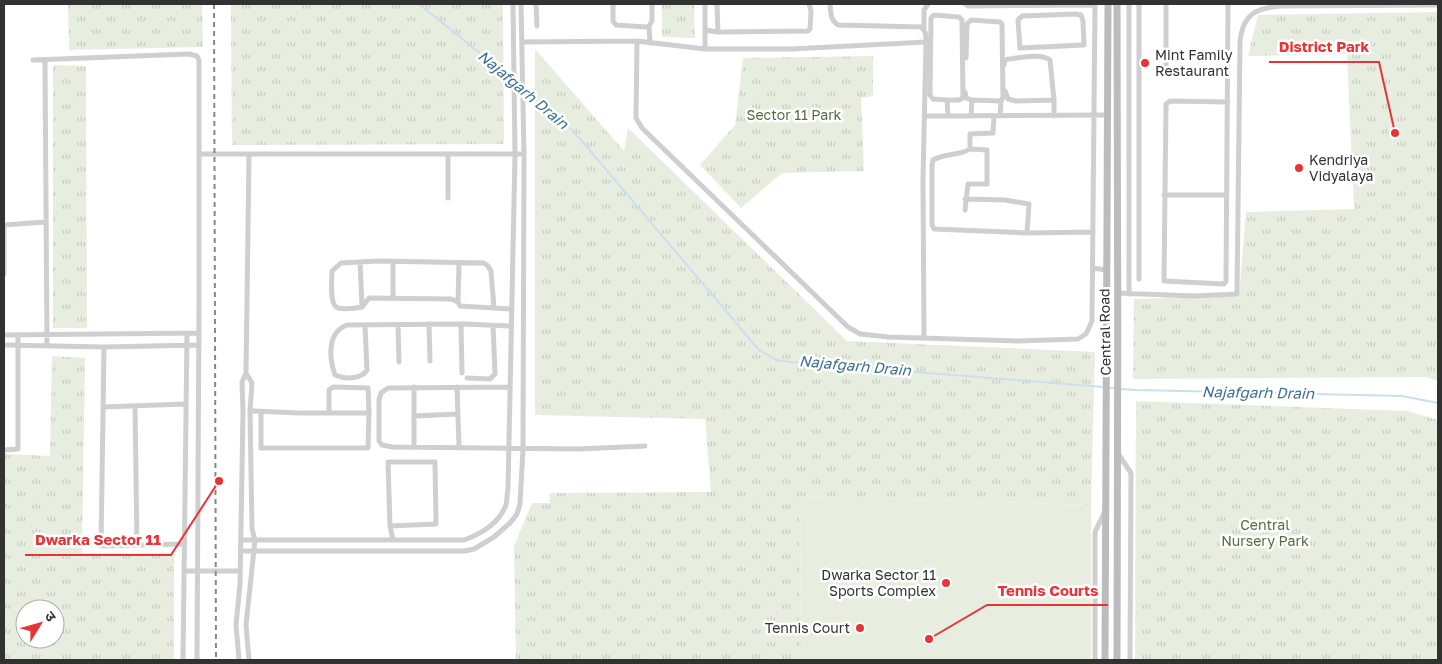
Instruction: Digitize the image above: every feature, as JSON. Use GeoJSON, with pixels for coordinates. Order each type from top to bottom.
{"type":"FeatureCollection","features":[{"type":"Feature","properties":{"kind":"main road","name":"Central Road"},"geometry":{"type":"LineString","coordinates":[[1106,660],[1106,115],[1108,4]]}},
{"type":"Feature","properties":{"kind":"main road","name":"Central Road"},"geometry":{"type":"LineString","coordinates":[[1117,4],[1118,660]]}},
{"type":"Feature","properties":{"kind":"street"},"geometry":{"type":"LineString","coordinates":[[241,540],[464,540],[478,535],[489,528],[506,505],[509,448],[514,154],[512,4]]}},
{"type":"Feature","properties":{"kind":"street"},"geometry":{"type":"LineString","coordinates":[[241,551],[456,551],[474,549],[494,537],[517,514],[520,504],[523,449],[524,154],[521,4]]}},
{"type":"Feature","properties":{"kind":"street"},"geometry":{"type":"LineString","coordinates":[[536,4],[537,26]]}},
{"type":"Feature","properties":{"kind":"street"},"geometry":{"type":"LineString","coordinates":[[613,4],[613,21],[616,26],[649,26]]}},
{"type":"Feature","properties":{"kind":"street"},"geometry":{"type":"LineString","coordinates":[[650,43],[649,26],[652,21],[652,4]]}},
{"type":"Feature","properties":{"kind":"street"},"geometry":{"type":"LineString","coordinates":[[705,4],[705,49]]}},
{"type":"Feature","properties":{"kind":"street"},"geometry":{"type":"LineString","coordinates":[[718,4],[718,32]]}},
{"type":"Feature","properties":{"kind":"street"},"geometry":{"type":"LineString","coordinates":[[705,30],[718,32],[808,31],[810,29],[812,11],[809,4]]}},
{"type":"Feature","properties":{"kind":"street"},"geometry":{"type":"LineString","coordinates":[[830,4],[831,16],[838,25],[921,27],[924,29]]}},
{"type":"Feature","properties":{"kind":"street"},"geometry":{"type":"LineString","coordinates":[[924,337],[923,224],[926,42],[924,10],[928,4]]}},
{"type":"Feature","properties":{"kind":"street"},"geometry":{"type":"LineString","coordinates":[[637,42],[636,118],[642,128],[848,327],[860,334],[888,337],[1018,341],[1081,338],[1090,328],[1092,321],[1095,5],[968,6],[964,4]]}},
{"type":"Feature","properties":{"kind":"street"},"geometry":{"type":"LineString","coordinates":[[1129,4],[1129,294]]}},
{"type":"Feature","properties":{"kind":"street"},"geometry":{"type":"LineString","coordinates":[[1139,4],[1139,279]]}},
{"type":"Feature","properties":{"kind":"street"},"geometry":{"type":"LineString","coordinates":[[1166,4],[1166,68],[1168,70],[1186,72],[1228,71]]}},
{"type":"Feature","properties":{"kind":"street"},"geometry":{"type":"LineString","coordinates":[[1228,4],[1228,102],[1226,281],[1224,284],[1164,281],[1167,102],[1228,102]]}},
{"type":"Feature","properties":{"kind":"street"},"geometry":{"type":"LineString","coordinates":[[1117,293],[1194,296],[1237,294],[1240,41],[1242,27],[1248,17],[1267,6],[1438,5]]}},
{"type":"Feature","properties":{"kind":"street"},"geometry":{"type":"LineString","coordinates":[[934,15],[959,17],[962,20],[963,98],[960,100],[947,100],[933,99],[930,95],[931,18],[934,15]]}},
{"type":"Feature","properties":{"kind":"street"},"geometry":{"type":"LineString","coordinates":[[1084,45],[1081,15],[1022,16],[1019,18],[1020,48],[1095,45]]}},
{"type":"Feature","properties":{"kind":"street"},"geometry":{"type":"LineString","coordinates":[[970,148],[970,134],[993,133],[1003,97],[1002,24],[971,20],[966,24],[965,96],[972,100],[1001,101]]}},
{"type":"Feature","properties":{"kind":"street"},"geometry":{"type":"LineString","coordinates":[[522,42],[637,42],[705,49],[791,49],[926,42]]}},
{"type":"Feature","properties":{"kind":"street"},"geometry":{"type":"LineString","coordinates":[[33,60],[189,54],[197,56],[200,66],[196,660]]}},
{"type":"Feature","properties":{"kind":"street"},"geometry":{"type":"LineString","coordinates":[[1054,100],[1016,101],[1008,99],[1005,94],[1005,60],[1038,57],[1050,60],[1052,66],[1054,100],[1054,116]]}},
{"type":"Feature","properties":{"kind":"street"},"geometry":{"type":"LineString","coordinates":[[45,60],[47,345]]}},
{"type":"Feature","properties":{"kind":"street"},"geometry":{"type":"LineString","coordinates":[[1129,88],[1139,88]]}},
{"type":"Feature","properties":{"kind":"street"},"geometry":{"type":"LineString","coordinates":[[947,100],[948,116]]}},
{"type":"Feature","properties":{"kind":"street"},"geometry":{"type":"LineString","coordinates":[[970,116],[972,100]]}},
{"type":"Feature","properties":{"kind":"street"},"geometry":{"type":"LineString","coordinates":[[925,116],[1106,115]]}},
{"type":"Feature","properties":{"kind":"street"},"geometry":{"type":"LineString","coordinates":[[965,210],[968,184],[987,184],[987,150],[970,148],[964,153],[938,157],[934,160],[932,165],[932,225],[934,229],[1028,233],[1093,232]]}},
{"type":"Feature","properties":{"kind":"street"},"geometry":{"type":"LineString","coordinates":[[199,154],[524,154]]}},
{"type":"Feature","properties":{"kind":"street"},"geometry":{"type":"LineString","coordinates":[[448,154],[448,198]]}},
{"type":"Feature","properties":{"kind":"street"},"geometry":{"type":"LineString","coordinates":[[240,660],[236,625],[241,551],[242,382],[246,373],[249,155]]}},
{"type":"Feature","properties":{"kind":"street"},"geometry":{"type":"LineString","coordinates":[[1164,194],[1226,195]]}},
{"type":"Feature","properties":{"kind":"street"},"geometry":{"type":"LineString","coordinates":[[965,199],[1005,200],[1027,203],[1029,208],[1028,233]]}},
{"type":"Feature","properties":{"kind":"street"},"geometry":{"type":"LineString","coordinates":[[1129,215],[1139,216]]}},
{"type":"Feature","properties":{"kind":"street"},"geometry":{"type":"LineString","coordinates":[[4,274],[4,225],[45,222]]}},
{"type":"Feature","properties":{"kind":"street"},"geometry":{"type":"LineString","coordinates":[[360,262],[362,307]]}},
{"type":"Feature","properties":{"kind":"street"},"geometry":{"type":"LineString","coordinates":[[393,262],[393,299]]}},
{"type":"Feature","properties":{"kind":"street"},"geometry":{"type":"LineString","coordinates":[[494,308],[491,271],[484,263],[341,263],[332,271],[332,302],[339,309],[362,307],[369,298],[451,299],[458,302],[460,306],[511,310]]}},
{"type":"Feature","properties":{"kind":"street"},"geometry":{"type":"LineString","coordinates":[[458,302],[459,263]]}},
{"type":"Feature","properties":{"kind":"street"},"geometry":{"type":"LineString","coordinates":[[1092,268],[1106,270]]}},
{"type":"Feature","properties":{"kind":"street"},"geometry":{"type":"LineString","coordinates":[[429,324],[430,361]]}},
{"type":"Feature","properties":{"kind":"street"},"geometry":{"type":"LineString","coordinates":[[366,325],[367,370],[361,377],[340,377],[335,375],[332,368],[331,346],[338,330],[347,325],[461,324],[511,326]]}},
{"type":"Feature","properties":{"kind":"street"},"geometry":{"type":"LineString","coordinates":[[461,324],[462,373]]}},
{"type":"Feature","properties":{"kind":"street"},"geometry":{"type":"LineString","coordinates":[[398,325],[399,362]]}},
{"type":"Feature","properties":{"kind":"street"},"geometry":{"type":"LineString","coordinates":[[467,378],[490,378],[495,374],[493,325]]}},
{"type":"Feature","properties":{"kind":"street"},"geometry":{"type":"LineString","coordinates":[[183,660],[187,333]]}},
{"type":"Feature","properties":{"kind":"street"},"geometry":{"type":"LineString","coordinates":[[4,335],[199,333]]}},
{"type":"Feature","properties":{"kind":"street"},"geometry":{"type":"LineString","coordinates":[[4,450],[18,450],[18,335]]}},
{"type":"Feature","properties":{"kind":"street"},"geometry":{"type":"LineString","coordinates":[[4,345],[104,347],[199,345]]}},
{"type":"Feature","properties":{"kind":"street"},"geometry":{"type":"LineString","coordinates":[[104,347],[101,546],[184,544]]}},
{"type":"Feature","properties":{"kind":"street"},"geometry":{"type":"LineString","coordinates":[[246,373],[252,383],[250,411],[252,529],[255,540],[246,625],[249,660]]}},
{"type":"Feature","properties":{"kind":"street"},"geometry":{"type":"LineString","coordinates":[[261,412],[261,448],[368,448],[368,388],[332,387],[328,394],[328,413]]}},
{"type":"Feature","properties":{"kind":"street"},"geometry":{"type":"LineString","coordinates":[[414,387],[414,448]]}},
{"type":"Feature","properties":{"kind":"street"},"geometry":{"type":"LineString","coordinates":[[457,387],[459,448]]}},
{"type":"Feature","properties":{"kind":"street"},"geometry":{"type":"LineString","coordinates":[[510,387],[388,388],[381,393],[379,400],[379,441],[386,447],[414,448],[579,449],[645,446]]}},
{"type":"Feature","properties":{"kind":"street"},"geometry":{"type":"LineString","coordinates":[[103,407],[186,404]]}},
{"type":"Feature","properties":{"kind":"street"},"geometry":{"type":"LineString","coordinates":[[135,406],[137,545]]}},
{"type":"Feature","properties":{"kind":"street"},"geometry":{"type":"LineString","coordinates":[[250,411],[369,413]]}},
{"type":"Feature","properties":{"kind":"street"},"geometry":{"type":"LineString","coordinates":[[414,416],[458,414]]}},
{"type":"Feature","properties":{"kind":"street"},"geometry":{"type":"LineString","coordinates":[[1119,455],[1131,473],[1130,660]]}},
{"type":"Feature","properties":{"kind":"street"},"geometry":{"type":"LineString","coordinates":[[390,526],[436,524],[435,462],[388,462],[390,526],[393,540]]}},
{"type":"Feature","properties":{"kind":"street"},"geometry":{"type":"LineString","coordinates":[[1095,660],[1095,532],[1106,510]]}},
{"type":"Feature","properties":{"kind":"street"},"geometry":{"type":"LineString","coordinates":[[184,571],[240,571]]}},
{"type":"Feature","properties":{"kind":"green space"},"geometry":{"type":"Polygon","coordinates":[[[68,4],[202,4],[203,47],[69,50],[68,4]]]}},
{"type":"Feature","properties":{"kind":"green space"},"geometry":{"type":"Polygon","coordinates":[[[231,4],[503,4],[504,144],[232,145],[231,4]]]}},
{"type":"Feature","properties":{"kind":"green space"},"geometry":{"type":"Polygon","coordinates":[[[662,4],[694,4],[695,38],[662,37],[662,4]]]}},
{"type":"Feature","properties":{"kind":"green space"},"geometry":{"type":"Polygon","coordinates":[[[1438,12],[1438,381],[1426,377],[1133,379],[1134,299],[1239,296],[1246,212],[1354,209],[1347,54],[1248,56],[1258,15],[1438,12]]]}},
{"type":"Feature","properties":{"kind":"green space"},"geometry":{"type":"Polygon","coordinates":[[[535,49],[624,151],[628,128],[847,341],[1095,352],[1091,505],[800,496],[801,660],[516,660],[514,546],[532,503],[550,503],[549,493],[711,492],[705,419],[535,415],[535,49]]]}},
{"type":"Feature","properties":{"kind":"green space","name":"Sector 11 Park"},"geometry":{"type":"Polygon","coordinates":[[[873,56],[873,96],[861,98],[864,171],[782,173],[741,208],[700,165],[735,125],[743,58],[873,56]]]}},
{"type":"Feature","properties":{"kind":"green space"},"geometry":{"type":"Polygon","coordinates":[[[53,65],[86,66],[87,328],[53,328],[53,65]]]}},
{"type":"Feature","properties":{"kind":"green space"},"geometry":{"type":"Polygon","coordinates":[[[52,356],[85,358],[82,553],[174,553],[174,660],[4,660],[4,454],[50,456],[52,356]]]}},
{"type":"Feature","properties":{"kind":"green space","name":"Central Nursery Park"},"geometry":{"type":"Polygon","coordinates":[[[1136,401],[1407,411],[1438,420],[1438,660],[1135,660],[1136,401]]]}},
{"type":"Feature","properties":{"kind":"green space","name":"Dwarka Sector 11 Sports Complex"},"geometry":{"type":"Polygon","coordinates":[[[800,496],[1091,505],[1091,660],[801,660],[800,496]]]}},
{"type":"Feature","properties":{"kind":"waterway","name":"Najafgarh Drain"},"geometry":{"type":"LineString","coordinates":[[419,4],[513,80]]}},
{"type":"Feature","properties":{"kind":"waterway","name":"Najafgarh Drain"},"geometry":{"type":"LineString","coordinates":[[524,90],[564,122],[581,140],[759,350],[776,360],[1104,387]]}},
{"type":"Feature","properties":{"kind":"waterway","name":"Najafgarh Drain"},"geometry":{"type":"LineString","coordinates":[[1109,388],[1402,396],[1438,403]]}},
{"type":"Feature","properties":{"kind":"railway"},"geometry":{"type":"LineString","coordinates":[[214,4],[216,660]]}},
{"type":"Feature","properties":{"kind":"place","name":"Mint Family Restaurant"},"geometry":{"type":"Point","coordinates":[1145,63]}},
{"type":"Feature","properties":{"kind":"place","name":"District Park"},"geometry":{"type":"Point","coordinates":[1395,133]}},
{"type":"Feature","properties":{"kind":"place","name":"Kendriya Vidyalaya"},"geometry":{"type":"Point","coordinates":[1299,168]}},
{"type":"Feature","properties":{"kind":"place","name":"Dwarka Sector 11"},"geometry":{"type":"Point","coordinates":[219,481]}},
{"type":"Feature","properties":{"kind":"place","name":"Dwarka Sector 11 Sports Complex"},"geometry":{"type":"Point","coordinates":[946,583]}},
{"type":"Feature","properties":{"kind":"place","name":"Tennis Court"},"geometry":{"type":"Point","coordinates":[860,628]}},
{"type":"Feature","properties":{"kind":"place","name":"Tennis Courts"},"geometry":{"type":"Point","coordinates":[929,639]}}]}
